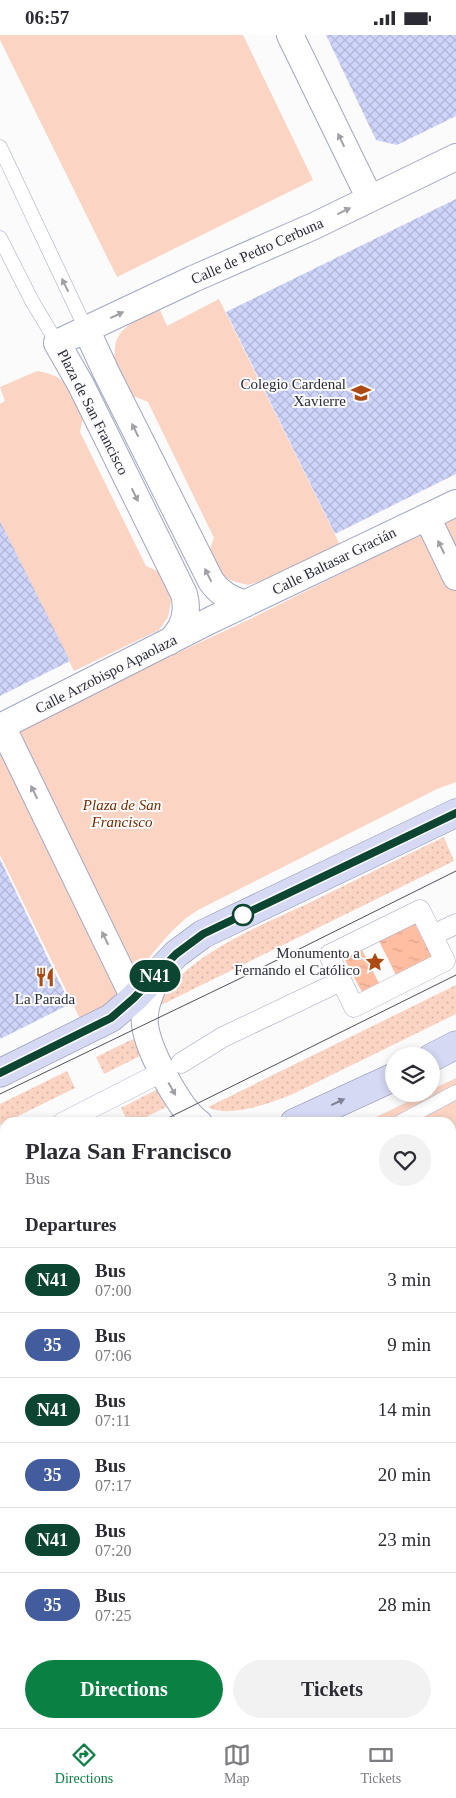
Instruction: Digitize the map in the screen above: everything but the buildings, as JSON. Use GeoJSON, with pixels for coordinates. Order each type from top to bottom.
{"type":"FeatureCollection","features":[{"type":"Feature","properties":{"kind":"main road"},"geometry":{"type":"LineString","coordinates":[[0,1073],[111,1018],[134,998],[176,954],[203,934],[456,813]]}},
{"type":"Feature","properties":{"kind":"main road"},"geometry":{"type":"LineString","coordinates":[[440,1053],[456,1045]]}},
{"type":"Feature","properties":{"kind":"main road"},"geometry":{"type":"LineString","coordinates":[[307,1117],[385,1081]]}},
{"type":"Feature","properties":{"kind":"street"},"geometry":{"type":"LineString","coordinates":[[290,35],[370,199]]}},
{"type":"Feature","properties":{"kind":"street","name":"Calle de Pedro Cerbuna"},"geometry":{"type":"LineString","coordinates":[[57,343],[193,279],[314,226],[456,157]]}},
{"type":"Feature","properties":{"kind":"street","name":"Plaza de San Francisco"},"geometry":{"type":"LineString","coordinates":[[86,329],[211,581],[223,595],[245,604]]}},
{"type":"Feature","properties":{"kind":"street","name":"Plaza de San Francisco"},"geometry":{"type":"LineString","coordinates":[[57,343],[81,385],[184,594],[187,611],[185,620],[176,636],[169,642]]}},
{"type":"Feature","properties":{"kind":"street","name":"Calle Baltasar Gracián"},"geometry":{"type":"LineString","coordinates":[[211,620],[456,503]]}},
{"type":"Feature","properties":{"kind":"street"},"geometry":{"type":"LineString","coordinates":[[427,517],[456,577]]}},
{"type":"Feature","properties":{"kind":"street","name":"Calle Arzobispo Apaolaza"},"geometry":{"type":"LineString","coordinates":[[1,727],[211,620]]}},
{"type":"Feature","properties":{"kind":"street"},"geometry":{"type":"LineString","coordinates":[[1,727],[134,998]]}},
{"type":"Feature","properties":{"kind":"street"},"geometry":{"type":"LineString","coordinates":[[420,910],[446,961],[354,1007],[341,981],[329,955],[420,910]]}},
{"type":"Feature","properties":{"kind":"street"},"geometry":{"type":"LineString","coordinates":[[433,935],[456,924]]}},
{"type":"Feature","properties":{"kind":"street"},"geometry":{"type":"LineString","coordinates":[[159,972],[145,1011],[147,1035],[163,1072],[192,1117]]}},
{"type":"Feature","properties":{"kind":"street"},"geometry":{"type":"LineString","coordinates":[[181,1063],[223,1037],[341,981]]}},
{"type":"Feature","properties":{"kind":"street"},"geometry":{"type":"LineString","coordinates":[[74,1117],[152,1077]]}},
{"type":"Feature","properties":{"kind":"lane"},"geometry":{"type":"LineString","coordinates":[[0,147],[86,329]]}},
{"type":"Feature","properties":{"kind":"lane"},"geometry":{"type":"LineString","coordinates":[[0,238],[32,301],[57,343]]}},
{"type":"Feature","properties":{"kind":"lane"},"geometry":{"type":"LineString","coordinates":[[409,1117],[456,1092]]}},
{"type":"Feature","properties":{"kind":"green space"},"geometry":{"type":"Polygon","coordinates":[[[0,35],[243,35],[313,180],[117,277],[0,40],[0,35]]]}},
{"type":"Feature","properties":{"kind":"green space"},"geometry":{"type":"Polygon","coordinates":[[[219,299],[340,545],[264,580],[248,585],[232,581],[220,574],[208,554],[214,538],[148,402],[131,395],[114,360],[115,348],[120,333],[138,319],[160,310],[167,326],[219,299]]]}},
{"type":"Feature","properties":{"kind":"green space"},"geometry":{"type":"Polygon","coordinates":[[[37,371],[47,373],[62,380],[75,397],[84,413],[80,432],[146,566],[162,573],[172,596],[168,617],[159,630],[74,671],[0,521],[0,404],[5,401],[0,387],[37,371]]]}},
{"type":"Feature","properties":{"kind":"green space","name":"Plaza de San Francisco"},"geometry":{"type":"Polygon","coordinates":[[[456,516],[456,782],[437,789],[198,910],[170,933],[122,993],[82,1023],[0,855],[0,739],[87,695],[248,620],[456,516]]]}},
{"type":"Feature","properties":{"kind":"green space"},"geometry":{"type":"Polygon","coordinates":[[[444,837],[454,861],[157,1007],[169,989],[185,972],[204,957],[248,931],[444,837]]]}},
{"type":"Feature","properties":{"kind":"green space"},"geometry":{"type":"Polygon","coordinates":[[[456,985],[456,1014],[276,1101],[252,1108],[228,1111],[208,1107],[456,985]]]}},
{"type":"Feature","properties":{"kind":"green space"},"geometry":{"type":"Polygon","coordinates":[[[133,1039],[142,1055],[104,1074],[96,1057],[133,1039]]]}},
{"type":"Feature","properties":{"kind":"green space"},"geometry":{"type":"Polygon","coordinates":[[[67,1071],[75,1088],[16,1117],[0,1117],[0,1104],[67,1071]]]}},
{"type":"Feature","properties":{"kind":"green space"},"geometry":{"type":"Polygon","coordinates":[[[456,1078],[456,1117],[376,1117],[407,1102],[440,1102],[440,1086],[456,1078]]]}},
{"type":"Feature","properties":{"kind":"green space"},"geometry":{"type":"Polygon","coordinates":[[[158,1089],[166,1107],[146,1117],[126,1117],[121,1108],[158,1089]]]}},
{"type":"Feature","properties":{"kind":"water"},"geometry":{"type":"Polygon","coordinates":[[[414,922],[432,957],[396,975],[378,939],[414,922]]]}},
{"type":"Feature","properties":{"kind":"water"},"geometry":{"type":"Polygon","coordinates":[[[361,948],[379,983],[362,992],[343,956],[361,948]]]}},
{"type":"Feature","properties":{"kind":"tram line"},"geometry":{"type":"LineString","coordinates":[[0,1094],[239,979],[456,871]]}},
{"type":"Feature","properties":{"kind":"tram line"},"geometry":{"type":"LineString","coordinates":[[170,1117],[456,975]]}},
{"type":"Feature","properties":{"kind":"bus line","name":"N41"},"geometry":{"type":"LineString","coordinates":[[0,1073],[111,1018],[134,998],[167,962],[203,934],[456,813]]}},
{"type":"Feature","properties":{"kind":"place","name":"Colegio Cardenal Xavierre"},"geometry":{"type":"Point","coordinates":[361,393]}},
{"type":"Feature","properties":{"kind":"place","name":"Monumento a Fernando el Católico"},"geometry":{"type":"Point","coordinates":[375,962]}},
{"type":"Feature","properties":{"kind":"place","name":"La Parada"},"geometry":{"type":"Point","coordinates":[45,977]}}]}
